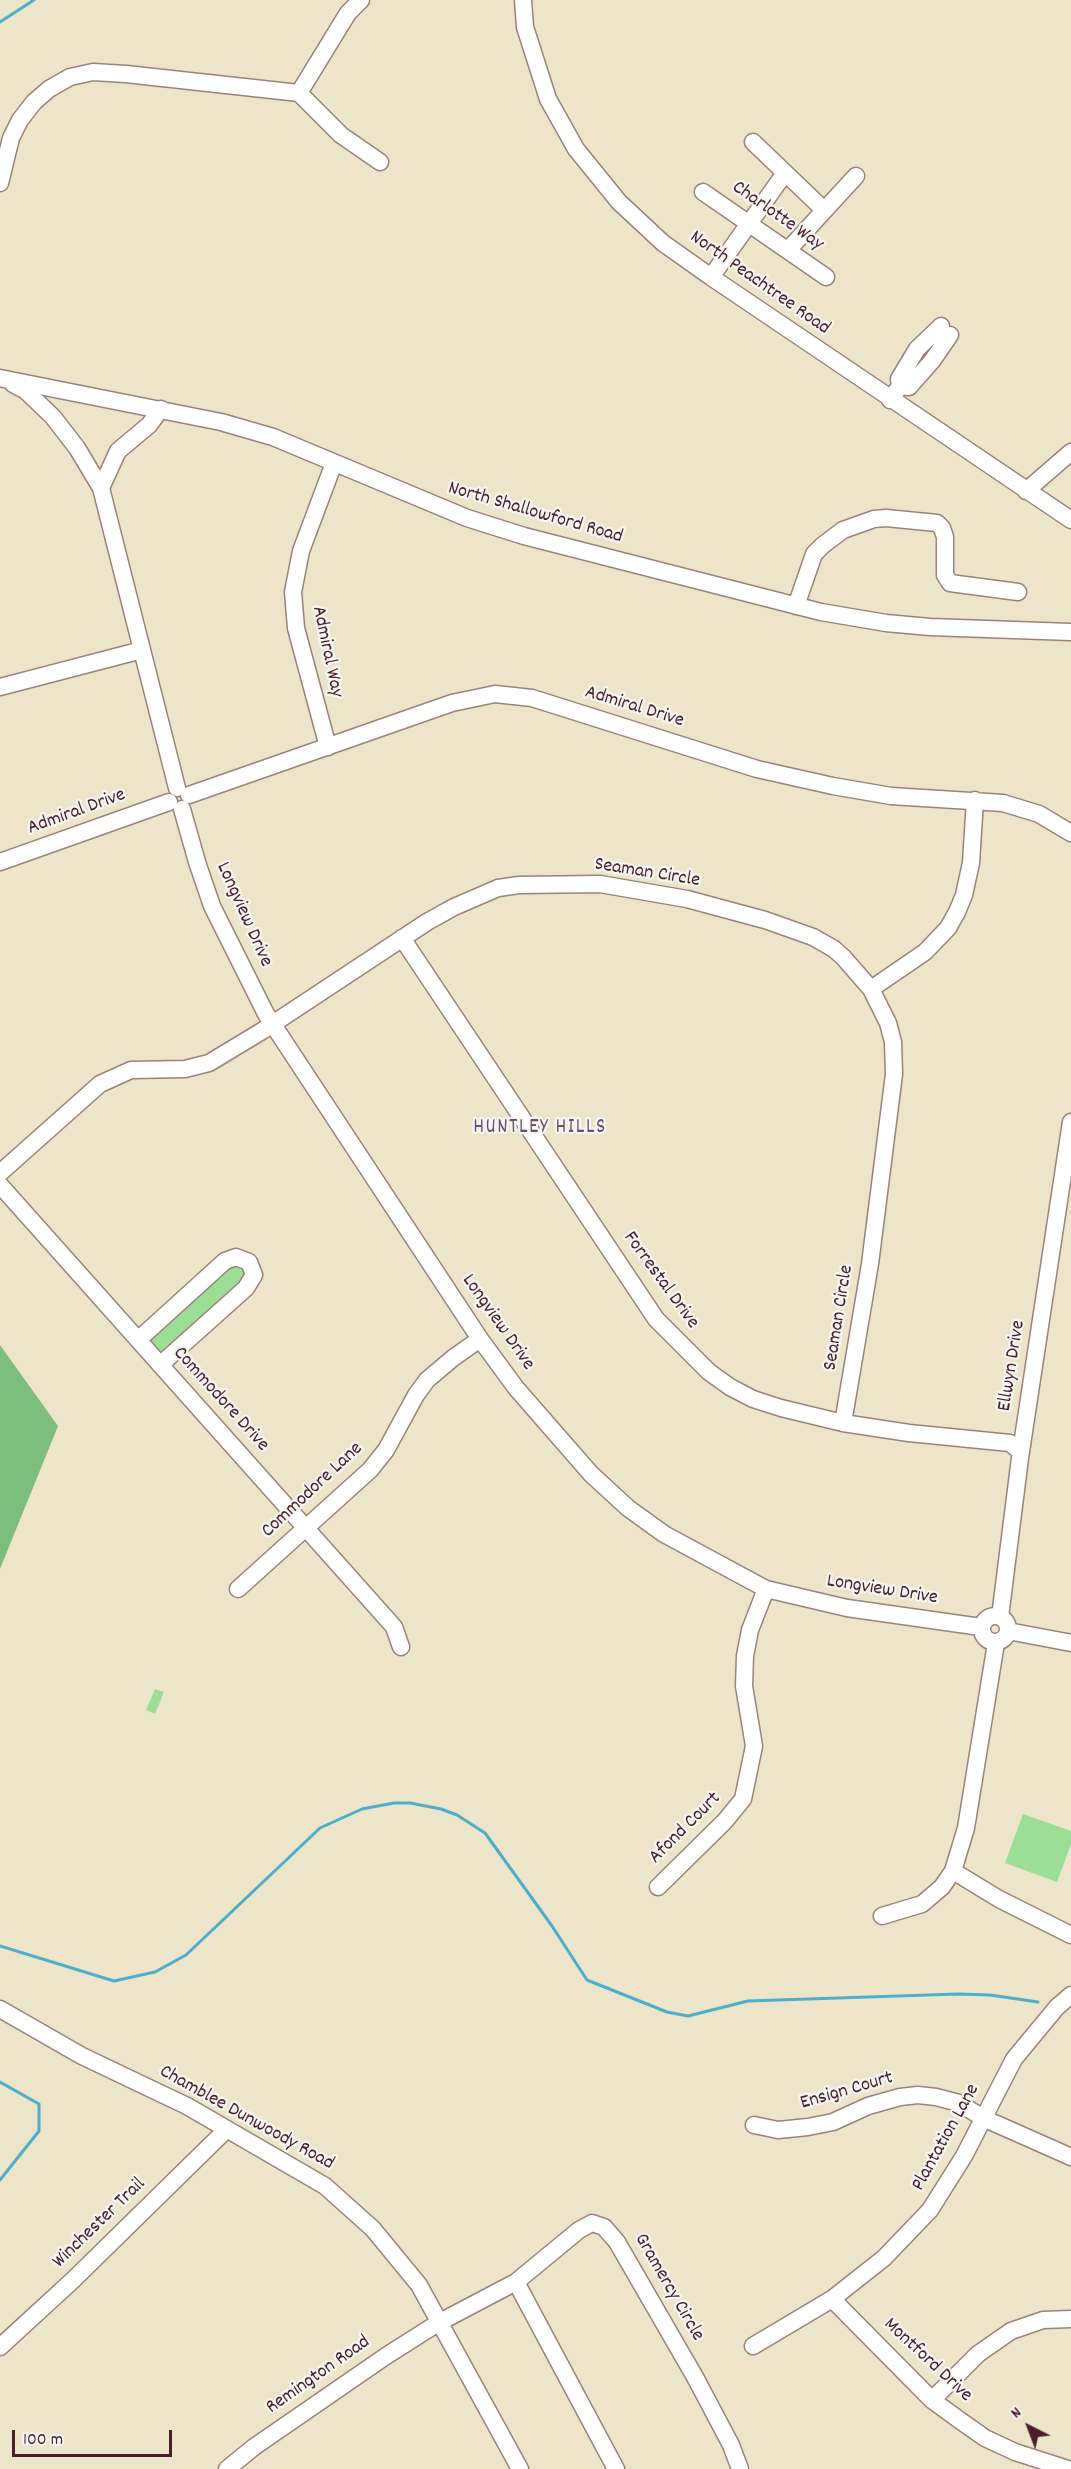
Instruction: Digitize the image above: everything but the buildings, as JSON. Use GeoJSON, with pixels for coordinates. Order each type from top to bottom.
{"type":"FeatureCollection","features":[{"type":"Feature","properties":{"kind":"street"},"geometry":{"type":"LineString","coordinates":[[299,93],[348,13],[361,0]]}},
{"type":"Feature","properties":{"kind":"street","name":"North Peachtree Road"},"geometry":{"type":"LineString","coordinates":[[523,0],[525,27],[541,82],[558,118],[576,149],[619,202],[663,243],[711,277],[895,393],[1026,490],[1071,520]]}},
{"type":"Feature","properties":{"kind":"street"},"geometry":{"type":"LineString","coordinates":[[0,183],[11,138],[20,120],[41,95],[70,77],[93,72],[299,93],[340,135],[380,162]]}},
{"type":"Feature","properties":{"kind":"street"},"geometry":{"type":"LineString","coordinates":[[753,142],[824,210]]}},
{"type":"Feature","properties":{"kind":"street"},"geometry":{"type":"LineString","coordinates":[[711,277],[785,173]]}},
{"type":"Feature","properties":{"kind":"street"},"geometry":{"type":"LineString","coordinates":[[788,250],[856,176]]}},
{"type":"Feature","properties":{"kind":"street","name":"Charlotte Way"},"geometry":{"type":"LineString","coordinates":[[703,192],[826,277]]}},
{"type":"Feature","properties":{"kind":"street"},"geometry":{"type":"LineString","coordinates":[[895,393],[899,379],[916,349],[946,331]]}},
{"type":"Feature","properties":{"kind":"street","name":"North Shallowford Road"},"geometry":{"type":"LineString","coordinates":[[2,378],[221,422],[273,437],[467,518],[524,536],[796,606],[886,623],[1071,632]]}},
{"type":"Feature","properties":{"kind":"street","name":"Longview Drive"},"geometry":{"type":"LineString","coordinates":[[2,378],[26,391],[52,417],[77,448],[101,488],[197,862],[212,906],[250,985],[273,1024],[480,1339],[516,1388],[591,1474],[628,1508],[664,1534],[766,1589],[847,1608],[981,1627],[987,1618],[1001,1630]]}},
{"type":"Feature","properties":{"kind":"street"},"geometry":{"type":"LineString","coordinates":[[101,488],[118,451],[149,425],[161,409]]}},
{"type":"Feature","properties":{"kind":"street"},"geometry":{"type":"LineString","coordinates":[[1026,490],[1071,452]]}},
{"type":"Feature","properties":{"kind":"street","name":"Admiral Way"},"geometry":{"type":"LineString","coordinates":[[328,747],[296,628],[293,592],[301,551],[334,463]]}},
{"type":"Feature","properties":{"kind":"street"},"geometry":{"type":"LineString","coordinates":[[796,606],[810,566],[819,549],[843,530],[874,519],[937,524],[944,532],[945,575],[950,583],[1017,592]]}},
{"type":"Feature","properties":{"kind":"street"},"geometry":{"type":"LineString","coordinates":[[0,687],[142,650]]}},
{"type":"Feature","properties":{"kind":"street","name":"Admiral Drive"},"geometry":{"type":"LineString","coordinates":[[0,862],[452,703],[481,695],[532,699],[757,769],[794,778],[875,794],[975,800],[1025,808],[1053,820],[1071,833]]}},
{"type":"Feature","properties":{"kind":"street"},"geometry":{"type":"LineString","coordinates":[[871,989],[925,952],[948,928],[957,912],[964,895],[971,863],[975,800]]}},
{"type":"Feature","properties":{"kind":"street","name":"Seaman Circle"},"geometry":{"type":"LineString","coordinates":[[0,1173],[100,1084],[117,1074],[144,1068],[176,1070],[197,1068],[230,1052],[402,938],[454,907],[498,888],[519,885],[600,884],[687,899],[796,930],[834,949],[858,972],[871,989],[888,1023],[893,1042],[894,1074],[870,1264],[843,1423]]}},
{"type":"Feature","properties":{"kind":"street","name":"Forrestal Drive"},"geometry":{"type":"LineString","coordinates":[[402,938],[657,1319],[687,1352],[730,1387],[753,1399],[781,1408],[835,1419],[843,1423],[909,1433],[1010,1443],[1021,1452]]}},
{"type":"Feature","properties":{"kind":"street","name":"Ellwyn Drive"},"geometry":{"type":"LineString","coordinates":[[882,1916],[922,1905],[942,1887],[953,1871],[966,1828],[1001,1630],[1021,1452],[1071,1122]]}},
{"type":"Feature","properties":{"kind":"street","name":"Commodore Drive"},"geometry":{"type":"LineString","coordinates":[[0,1185],[394,1627],[400,1647]]}},
{"type":"Feature","properties":{"kind":"street"},"geometry":{"type":"LineString","coordinates":[[138,1340],[225,1261],[236,1257],[249,1263],[254,1275],[246,1288],[160,1365]]}},
{"type":"Feature","properties":{"kind":"street","name":"Commodore Lane"},"geometry":{"type":"LineString","coordinates":[[238,1589],[379,1460],[427,1380],[480,1339]]}},
{"type":"Feature","properties":{"kind":"street","name":"Afond Court"},"geometry":{"type":"LineString","coordinates":[[658,1887],[725,1821],[743,1799],[754,1746],[744,1686],[745,1656],[750,1629],[766,1589]]}},
{"type":"Feature","properties":{"kind":"street"},"geometry":{"type":"LineString","coordinates":[[1001,1630],[1071,1643]]}},
{"type":"Feature","properties":{"kind":"street"},"geometry":{"type":"LineString","coordinates":[[953,1871],[999,1899],[1071,1935]]}},
{"type":"Feature","properties":{"kind":"street","name":"Plantation Lane"},"geometry":{"type":"LineString","coordinates":[[753,2346],[832,2299],[884,2258],[930,2210],[964,2156],[1014,2059],[1071,1995]]}},
{"type":"Feature","properties":{"kind":"street","name":"Chamblee Dunwoody Road"},"geometry":{"type":"LineString","coordinates":[[0,2009],[82,2056],[187,2106],[325,2186],[373,2229],[419,2285],[520,2469]]}},
{"type":"Feature","properties":{"kind":"street","name":"Ensign Court"},"geometry":{"type":"LineString","coordinates":[[754,2125],[778,2130],[808,2127],[833,2122],[868,2106],[900,2097],[918,2095],[959,2103],[983,2118],[1071,2157]]}},
{"type":"Feature","properties":{"kind":"street","name":"Winchester Trail"},"geometry":{"type":"LineString","coordinates":[[0,2347],[73,2280],[227,2130]]}},
{"type":"Feature","properties":{"kind":"street","name":"Gramercy Circle"},"geometry":{"type":"LineString","coordinates":[[438,2323],[516,2282],[579,2230],[597,2220],[610,2233],[633,2266],[715,2415],[740,2469]]}},
{"type":"Feature","properties":{"kind":"street"},"geometry":{"type":"LineString","coordinates":[[516,2282],[616,2469]]}},
{"type":"Feature","properties":{"kind":"street","name":"Montford Drive"},"geometry":{"type":"LineString","coordinates":[[832,2299],[932,2400],[986,2438],[1015,2452],[1068,2469]]}},
{"type":"Feature","properties":{"kind":"street"},"geometry":{"type":"LineString","coordinates":[[932,2400],[978,2354],[1011,2331],[1043,2320],[1071,2319]]}},
{"type":"Feature","properties":{"kind":"street","name":"Remington Road"},"geometry":{"type":"LineString","coordinates":[[227,2469],[254,2447],[376,2362],[438,2323]]}},
{"type":"Feature","properties":{"kind":"green space"},"geometry":{"type":"Polygon","coordinates":[[[241,1264],[247,1276],[165,1352],[157,1351],[151,1343],[152,1337],[232,1265],[241,1264]]]}},
{"type":"Feature","properties":{"kind":"green space"},"geometry":{"type":"Polygon","coordinates":[[[0,1345],[58,1426],[0,1569],[0,1345]]]}},
{"type":"Feature","properties":{"kind":"green space"},"geometry":{"type":"Polygon","coordinates":[[[155,1689],[164,1692],[155,1714],[146,1710],[155,1689]]]}},
{"type":"Feature","properties":{"kind":"green space"},"geometry":{"type":"Polygon","coordinates":[[[1023,1814],[1071,1831],[1071,1844],[1057,1882],[1005,1863],[1023,1814]]]}},
{"type":"Feature","properties":{"kind":"waterway"},"geometry":{"type":"LineString","coordinates":[[0,22],[34,0]]}},
{"type":"Feature","properties":{"kind":"waterway"},"geometry":{"type":"LineString","coordinates":[[0,1946],[114,1981],[155,1972],[186,1955],[320,1828],[362,1809],[394,1803],[410,1803],[441,1809],[457,1815],[485,1833],[552,1926],[587,1980],[667,2012],[688,2016],[748,2001],[958,1994],[990,1995],[1038,2002]]}},
{"type":"Feature","properties":{"kind":"waterway"},"geometry":{"type":"LineString","coordinates":[[0,2082],[39,2104],[39,2131],[0,2180]]}},
{"type":"Feature","properties":{"kind":"district","name":"HUNTLEY HILLS"},"geometry":{"type":"Point","coordinates":[540,1129]}}]}
